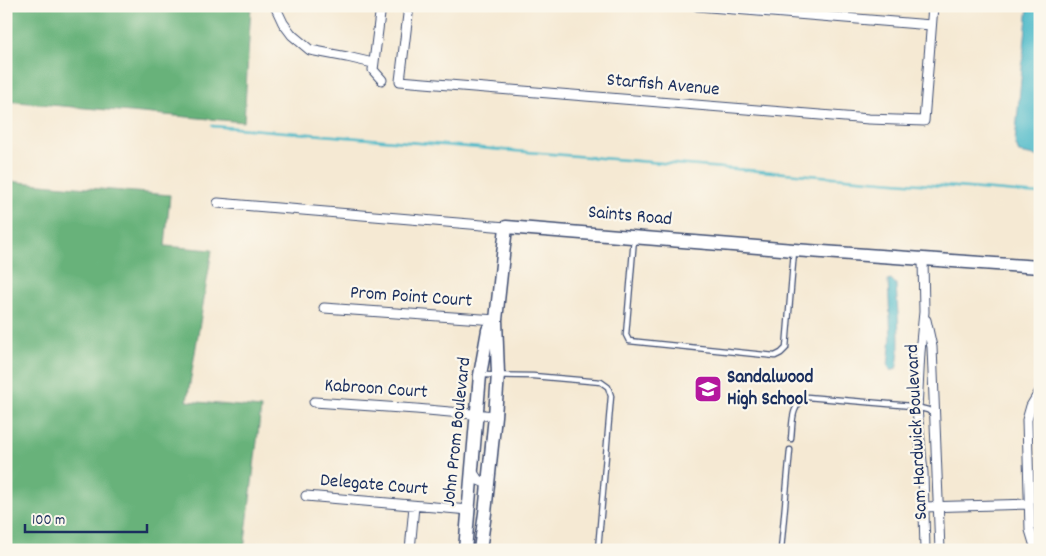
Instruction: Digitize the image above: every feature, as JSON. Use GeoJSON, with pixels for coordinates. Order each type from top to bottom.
{"type":"FeatureCollection","features":[{"type":"Feature","properties":{"kind":"street"},"geometry":{"type":"LineString","coordinates":[[275,6],[283,23],[310,50],[347,56],[373,63]]}},
{"type":"Feature","properties":{"kind":"street"},"geometry":{"type":"LineString","coordinates":[[381,6],[373,70],[382,80]]}},
{"type":"Feature","properties":{"kind":"street","name":"Starfish Avenue"},"geometry":{"type":"LineString","coordinates":[[410,6],[400,81],[924,121],[931,25]]}},
{"type":"Feature","properties":{"kind":"street"},"geometry":{"type":"LineString","coordinates":[[698,6],[931,25],[933,6]]}},
{"type":"Feature","properties":{"kind":"street","name":"Saints Road"},"geometry":{"type":"LineString","coordinates":[[218,203],[1040,268]]}},
{"type":"Feature","properties":{"kind":"street","name":"John Prom Boulevard"},"geometry":{"type":"LineString","coordinates":[[480,550],[495,416],[498,374],[496,320],[506,226]]}},
{"type":"Feature","properties":{"kind":"street","name":"Sam Hardwick Boulevard"},"geometry":{"type":"LineString","coordinates":[[923,259],[924,312],[917,409],[923,473],[925,550]]}},
{"type":"Feature","properties":{"kind":"street","name":"Prom Point Court"},"geometry":{"type":"LineString","coordinates":[[324,308],[496,320]]}},
{"type":"Feature","properties":{"kind":"street","name":"Sam Hardwick Boulevard"},"geometry":{"type":"LineString","coordinates":[[924,312],[932,347],[940,550]]}},
{"type":"Feature","properties":{"kind":"street","name":"John Prom Boulevard"},"geometry":{"type":"LineString","coordinates":[[465,550],[480,375],[488,330],[496,320]]}},
{"type":"Feature","properties":{"kind":"street"},"geometry":{"type":"LineString","coordinates":[[1036,550],[1030,530],[1028,504],[1027,420],[1031,406],[1040,391]]}},
{"type":"Feature","properties":{"kind":"street","name":"Kabroon Court"},"geometry":{"type":"LineString","coordinates":[[314,402],[495,416]]}},
{"type":"Feature","properties":{"kind":"street"},"geometry":{"type":"LineString","coordinates":[[472,471],[478,480],[488,484]]}},
{"type":"Feature","properties":{"kind":"street","name":"Delegate Court"},"geometry":{"type":"LineString","coordinates":[[306,496],[469,510]]}},
{"type":"Feature","properties":{"kind":"street"},"geometry":{"type":"LineString","coordinates":[[923,507],[1028,504]]}},
{"type":"Feature","properties":{"kind":"street"},"geometry":{"type":"LineString","coordinates":[[410,550],[414,506]]}},
{"type":"Feature","properties":{"kind":"lane"},"geometry":{"type":"LineString","coordinates":[[634,236],[626,336],[629,342],[775,356],[786,348],[794,250]]}},
{"type":"Feature","properties":{"kind":"lane"},"geometry":{"type":"LineString","coordinates":[[480,375],[498,374],[602,382],[608,386],[611,396],[598,550]]}},
{"type":"Feature","properties":{"kind":"lane"},"geometry":{"type":"LineString","coordinates":[[791,439],[794,411],[798,402],[807,397],[912,406],[917,409],[928,410],[936,418]]}},
{"type":"Feature","properties":{"kind":"lane"},"geometry":{"type":"LineString","coordinates":[[781,550],[790,450]]}},
{"type":"Feature","properties":{"kind":"green space"},"geometry":{"type":"Polygon","coordinates":[[[6,6],[251,6],[244,122],[6,101],[6,6]]]}},
{"type":"Feature","properties":{"kind":"green space"},"geometry":{"type":"Polygon","coordinates":[[[6,181],[170,195],[165,246],[212,250],[187,401],[261,408],[244,550],[6,550],[6,181]]]}},
{"type":"Feature","properties":{"kind":"water"},"geometry":{"type":"Polygon","coordinates":[[[1028,6],[1040,6],[1040,157],[1019,153],[1015,142],[1028,6]]]}},
{"type":"Feature","properties":{"kind":"water"},"geometry":{"type":"Polygon","coordinates":[[[891,279],[896,284],[899,351],[896,369],[891,371],[888,366],[891,338],[888,280],[891,279]]]}},
{"type":"Feature","properties":{"kind":"waterway"},"geometry":{"type":"LineString","coordinates":[[212,126],[1040,194]]}},
{"type":"Feature","properties":{"kind":"place","name":"Sandalwood High School"},"geometry":{"type":"Point","coordinates":[708,389]}}]}
